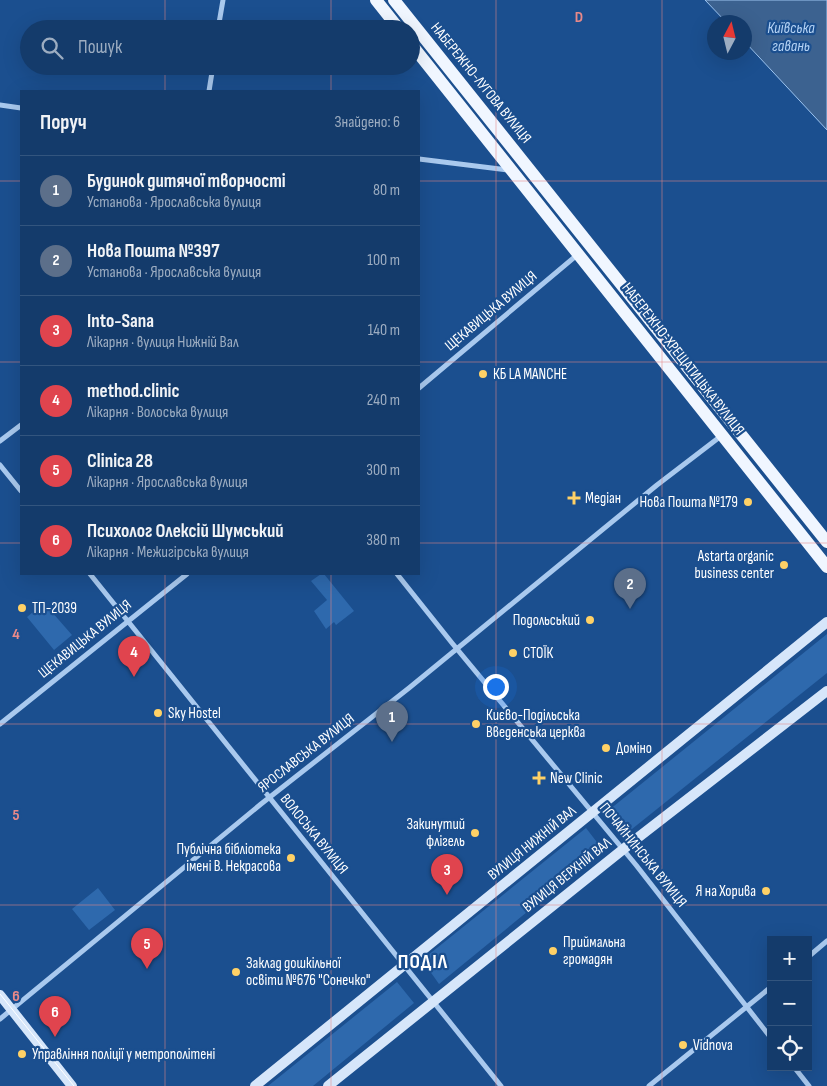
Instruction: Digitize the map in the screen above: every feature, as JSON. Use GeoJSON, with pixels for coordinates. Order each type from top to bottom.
{"type":"FeatureCollection","features":[{"type":"Feature","properties":{"kind":"main road"},"geometry":{"type":"LineString","coordinates":[[376,0],[392,20]]}},
{"type":"Feature","properties":{"kind":"main road","name":"НАБЕРЕЖНО-ЛУГОВА ВУЛИЦЯ"},"geometry":{"type":"LineString","coordinates":[[394,0],[410,20]]}},
{"type":"Feature","properties":{"kind":"main road","name":"НАБЕРЕЖНО-ЛУГОВА ВУЛИЦЯ"},"geometry":{"type":"LineString","coordinates":[[420,33],[524,163]]}},
{"type":"Feature","properties":{"kind":"main road","name":"НАБЕРЕЖНО-ЛУГОВА ВУЛИЦЯ"},"geometry":{"type":"LineString","coordinates":[[420,55],[513,171]]}},
{"type":"Feature","properties":{"kind":"main road","name":"НАБЕРЕЖНО-ХРЕЩАТИЦЬКА ВУЛИЦЯ"},"geometry":{"type":"LineString","coordinates":[[524,163],[827,542]]}},
{"type":"Feature","properties":{"kind":"main road","name":"НАБЕРЕЖНО-ХРЕЩАТИЦЬКА ВУЛИЦЯ"},"geometry":{"type":"LineString","coordinates":[[513,171],[827,567]]}},
{"type":"Feature","properties":{"kind":"main road","name":"ВУЛИЦЯ НИЖНІЙ ВАЛ"},"geometry":{"type":"LineString","coordinates":[[255,1086],[827,622]]}},
{"type":"Feature","properties":{"kind":"main road","name":"ВУЛИЦЯ ВЕРХНІЙ ВАЛ"},"geometry":{"type":"LineString","coordinates":[[328,1086],[623,850],[827,691]]}},
{"type":"Feature","properties":{"kind":"main road"},"geometry":{"type":"LineString","coordinates":[[0,995],[72,1086]]}},
{"type":"Feature","properties":{"kind":"street"},"geometry":{"type":"LineString","coordinates":[[220,20],[223,0]]}},
{"type":"Feature","properties":{"kind":"street"},"geometry":{"type":"LineString","coordinates":[[209,90],[212,75]]}},
{"type":"Feature","properties":{"kind":"street"},"geometry":{"type":"LineString","coordinates":[[0,106],[20,108]]}},
{"type":"Feature","properties":{"kind":"street"},"geometry":{"type":"LineString","coordinates":[[420,159],[513,171]]}},
{"type":"Feature","properties":{"kind":"street","name":"ЩЕКАВИЦЬКА ВУЛИЦЯ"},"geometry":{"type":"LineString","coordinates":[[420,387],[579,254]]}},
{"type":"Feature","properties":{"kind":"street"},"geometry":{"type":"LineString","coordinates":[[0,441],[20,426]]}},
{"type":"Feature","properties":{"kind":"street","name":"ЯРОСЛАВСЬКА ВУЛИЦЯ"},"geometry":{"type":"LineString","coordinates":[[0,1019],[269,798],[457,649],[657,485],[723,435]]}},
{"type":"Feature","properties":{"kind":"street"},"geometry":{"type":"LineString","coordinates":[[0,465],[20,490]]}},
{"type":"Feature","properties":{"kind":"street","name":"ВОЛОСЬКА ВУЛИЦЯ"},"geometry":{"type":"LineString","coordinates":[[91,575],[501,1086]]}},
{"type":"Feature","properties":{"kind":"street","name":"ЩЕКАВИЦЬКА ВУЛИЦЯ"},"geometry":{"type":"LineString","coordinates":[[0,724],[186,575]]}},
{"type":"Feature","properties":{"kind":"street","name":"ПОЧАЙНИНСЬКА ВУЛИЦЯ"},"geometry":{"type":"LineString","coordinates":[[398,575],[623,850],[767,1033]]}},
{"type":"Feature","properties":{"kind":"street"},"geometry":{"type":"LineString","coordinates":[[812,954],[827,941]]}},
{"type":"Feature","properties":{"kind":"street"},"geometry":{"type":"LineString","coordinates":[[649,1086],[767,990]]}},
{"type":"Feature","properties":{"kind":"street"},"geometry":{"type":"LineString","coordinates":[[797,1071],[809,1086]]}},
{"type":"Feature","properties":{"kind":"shaded area"},"geometry":{"type":"Polygon","coordinates":[[[320,575],[325,575],[354,611],[336,625],[334,622],[326,629],[314,611],[327,600],[311,581],[320,575]]]}},
{"type":"Feature","properties":{"kind":"shaded area"},"geometry":{"type":"Polygon","coordinates":[[[44,603],[72,635],[54,650],[27,617],[44,603]]]}},
{"type":"Feature","properties":{"kind":"shaded area"},"geometry":{"type":"Polygon","coordinates":[[[827,634],[827,673],[627,833],[609,810],[827,634]]]}},
{"type":"Feature","properties":{"kind":"shaded area"},"geometry":{"type":"Polygon","coordinates":[[[586,828],[603,850],[439,984],[422,960],[586,828]]]}},
{"type":"Feature","properties":{"kind":"shaded area"},"geometry":{"type":"Polygon","coordinates":[[[98,888],[115,910],[89,930],[72,909],[98,888]]]}},
{"type":"Feature","properties":{"kind":"shaded area"},"geometry":{"type":"Polygon","coordinates":[[[397,982],[414,1003],[313,1086],[268,1086],[397,982]]]}},
{"type":"Feature","properties":{"kind":"water","name":"Київська гавань"},"geometry":{"type":"Polygon","coordinates":[[[705,0],[827,0],[827,130],[752,50],[752,15],[719,15],[705,0]]]}},
{"type":"Feature","properties":{"kind":"tram line"},"geometry":{"type":"LineString","coordinates":[[0,994],[74,1086]]}},
{"type":"Feature","properties":{"kind":"place","name":"КБ LA MANCHE"},"geometry":{"type":"Point","coordinates":[483,374]}},
{"type":"Feature","properties":{"kind":"place","name":"Медіан"},"geometry":{"type":"Point","coordinates":[574,498]}},
{"type":"Feature","properties":{"kind":"place","name":"Нова Пошта №179"},"geometry":{"type":"Point","coordinates":[748,502]}},
{"type":"Feature","properties":{"kind":"place","name":"Astarta organic business center"},"geometry":{"type":"Point","coordinates":[784,565]}},
{"type":"Feature","properties":{"kind":"place","name":"ТП-2039"},"geometry":{"type":"Point","coordinates":[22,608]}},
{"type":"Feature","properties":{"kind":"place","name":"Нова Пошта №397"},"geometry":{"type":"Point","coordinates":[630,609]}},
{"type":"Feature","properties":{"kind":"place","name":"Подольський"},"geometry":{"type":"Point","coordinates":[590,620]}},
{"type":"Feature","properties":{"kind":"place","name":"СТОЇК"},"geometry":{"type":"Point","coordinates":[513,653]}},
{"type":"Feature","properties":{"kind":"place","name":"method.clinic"},"geometry":{"type":"Point","coordinates":[134,677]}},
{"type":"Feature","properties":{"kind":"place","name":"Sky Hostel"},"geometry":{"type":"Point","coordinates":[158,713]}},
{"type":"Feature","properties":{"kind":"place","name":"Києво-Подільська Введенська церква"},"geometry":{"type":"Point","coordinates":[476,724]}},
{"type":"Feature","properties":{"kind":"place","name":"Будинок дитячої творчості"},"geometry":{"type":"Point","coordinates":[392,742]}},
{"type":"Feature","properties":{"kind":"place","name":"Доміно"},"geometry":{"type":"Point","coordinates":[606,748]}},
{"type":"Feature","properties":{"kind":"place","name":"New Clinic"},"geometry":{"type":"Point","coordinates":[539,778]}},
{"type":"Feature","properties":{"kind":"place","name":"Закинутий флігель"},"geometry":{"type":"Point","coordinates":[475,833]}},
{"type":"Feature","properties":{"kind":"place","name":"Публічна бібліотека імені В. Некрасова"},"geometry":{"type":"Point","coordinates":[291,858]}},
{"type":"Feature","properties":{"kind":"place","name":"Я на Хорива"},"geometry":{"type":"Point","coordinates":[766,891]}},
{"type":"Feature","properties":{"kind":"place","name":"Into-Sana"},"geometry":{"type":"Point","coordinates":[447,895]}},
{"type":"Feature","properties":{"kind":"place","name":"Приймальна громадян"},"geometry":{"type":"Point","coordinates":[553,951]}},
{"type":"Feature","properties":{"kind":"place","name":"Clinica 28"},"geometry":{"type":"Point","coordinates":[147,969]}},
{"type":"Feature","properties":{"kind":"place","name":"Заклад дошкільної освіти №676 \"Сонечко\""},"geometry":{"type":"Point","coordinates":[236,972]}},
{"type":"Feature","properties":{"kind":"place","name":"Психолог Олексій Шумський"},"geometry":{"type":"Point","coordinates":[55,1037]}},
{"type":"Feature","properties":{"kind":"place","name":"Vidnova"},"geometry":{"type":"Point","coordinates":[683,1045]}},
{"type":"Feature","properties":{"kind":"place","name":"Управління поліції у метрополітені"},"geometry":{"type":"Point","coordinates":[22,1054]}},
{"type":"Feature","properties":{"kind":"district","name":"ПОДІЛ"},"geometry":{"type":"Point","coordinates":[423,962]}}]}
